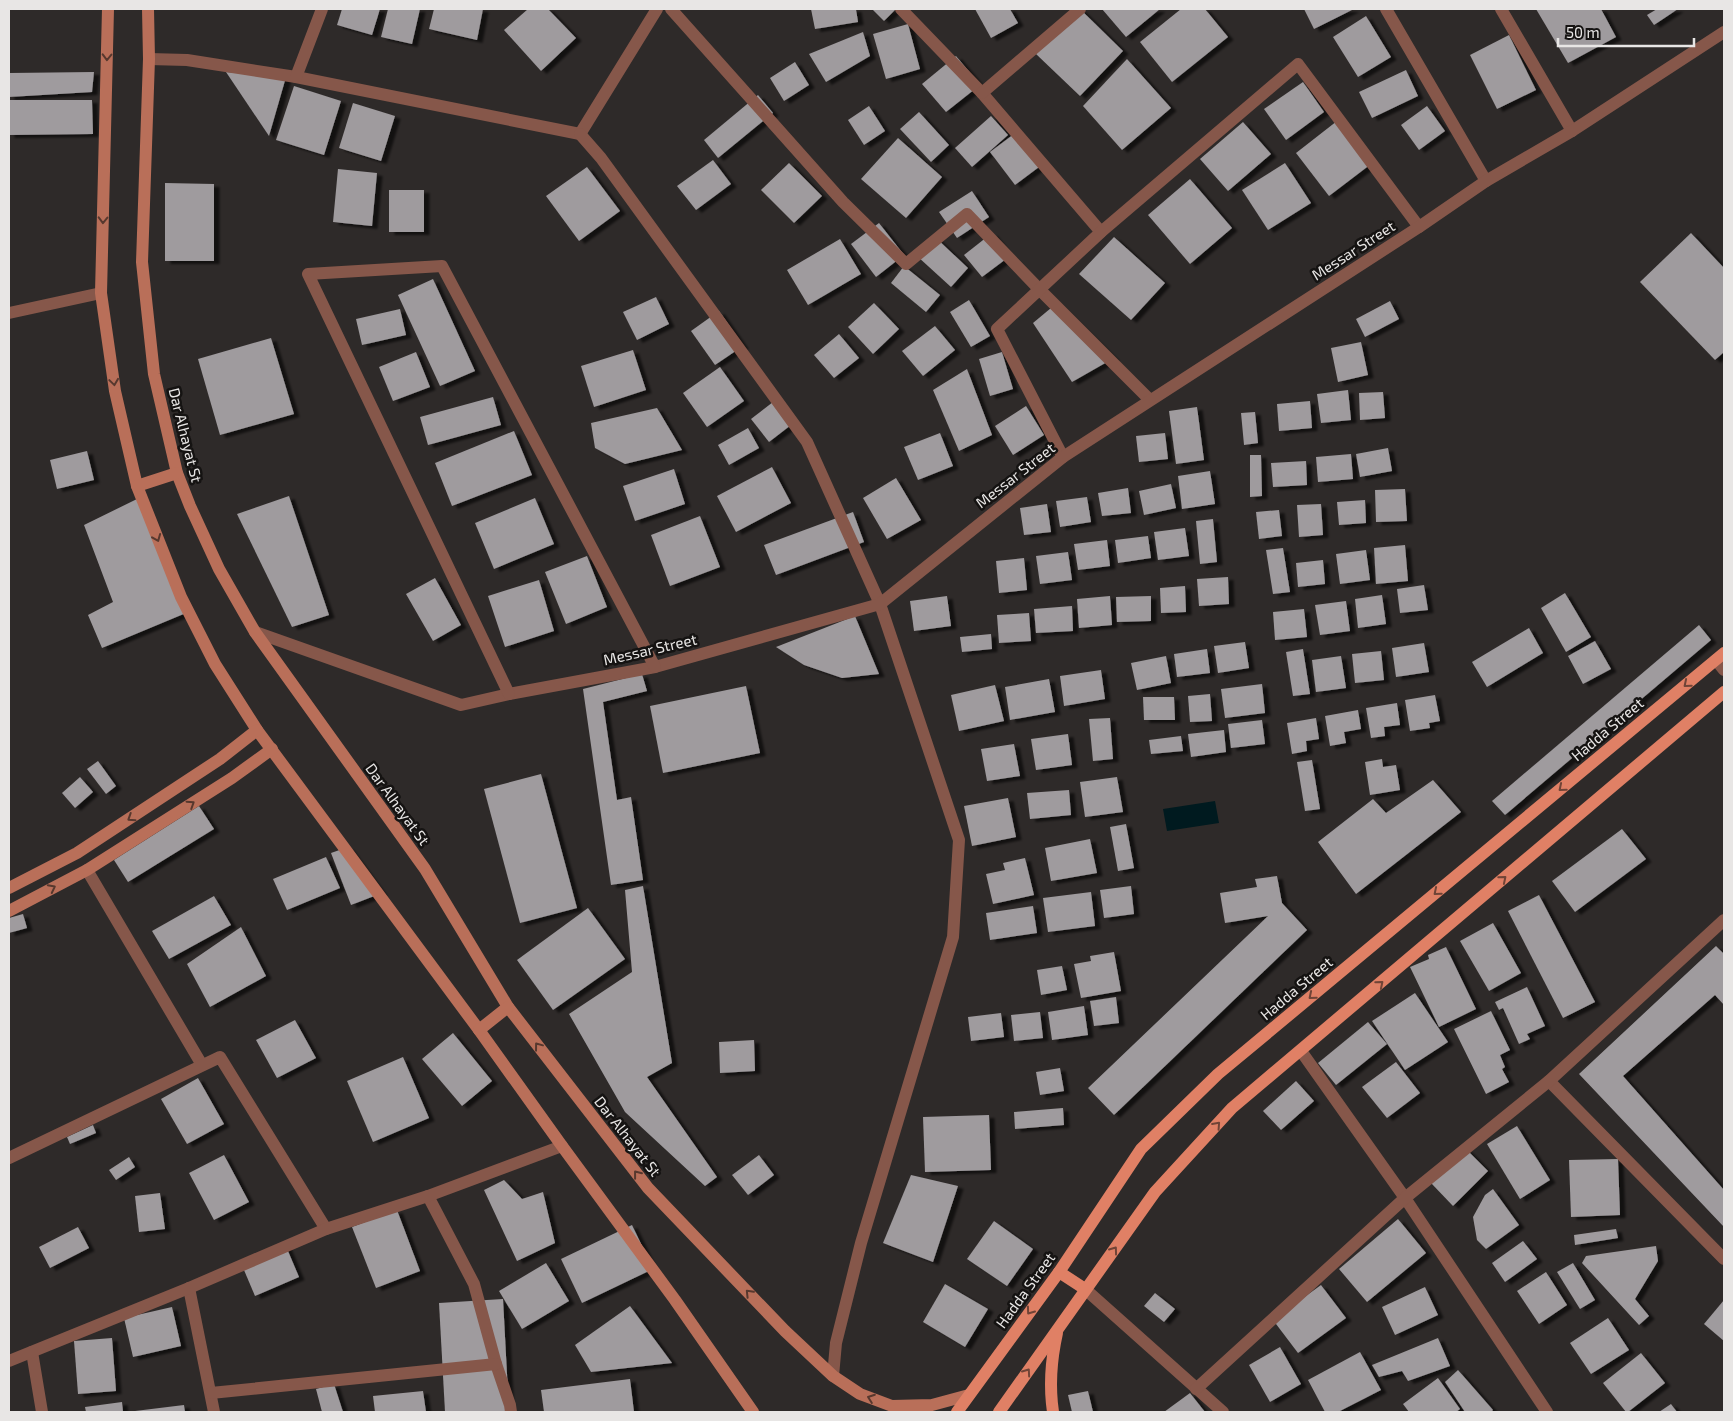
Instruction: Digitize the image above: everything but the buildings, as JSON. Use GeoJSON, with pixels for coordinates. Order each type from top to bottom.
{"type":"FeatureCollection","features":[{"type":"Feature","properties":{"kind":"main road"},"geometry":{"type":"LineString","coordinates":[[108,9],[101,293],[115,391],[137,486],[181,597],[215,664],[257,730],[479,1030],[675,1300],[753,1412]]}},
{"type":"Feature","properties":{"kind":"main road","name":"Dar Alhayat St"},"geometry":{"type":"LineString","coordinates":[[148,9],[149,59],[142,262],[154,374],[177,473],[219,570],[254,632],[425,869],[508,1007],[648,1188],[786,1331],[833,1376],[860,1394],[892,1406],[932,1405],[969,1395]]}},
{"type":"Feature","properties":{"kind":"main road"},"geometry":{"type":"LineString","coordinates":[[137,486],[177,473]]}},
{"type":"Feature","properties":{"kind":"main road","name":"Hadda Street"},"geometry":{"type":"LineString","coordinates":[[958,1412],[1059,1272],[1141,1149],[1218,1074],[1722,661]]}},
{"type":"Feature","properties":{"kind":"main road"},"geometry":{"type":"LineString","coordinates":[[1002,1411],[1085,1289],[1156,1192],[1232,1108],[1724,692]]}},
{"type":"Feature","properties":{"kind":"main road"},"geometry":{"type":"LineString","coordinates":[[9,888],[77,853],[220,759],[257,730]]}},
{"type":"Feature","properties":{"kind":"main road"},"geometry":{"type":"LineString","coordinates":[[9,911],[87,870],[232,778],[272,749]]}},
{"type":"Feature","properties":{"kind":"main road"},"geometry":{"type":"LineString","coordinates":[[479,1030],[508,1007]]}},
{"type":"Feature","properties":{"kind":"main road"},"geometry":{"type":"LineString","coordinates":[[1059,1272],[1085,1289]]}},
{"type":"Feature","properties":{"kind":"main road"},"geometry":{"type":"LineString","coordinates":[[1053,1412],[1050,1394],[1051,1363],[1057,1329]]}},
{"type":"Feature","properties":{"kind":"street"},"geometry":{"type":"LineString","coordinates":[[296,78],[322,9]]}},
{"type":"Feature","properties":{"kind":"street"},"geometry":{"type":"LineString","coordinates":[[580,134],[656,9]]}},
{"type":"Feature","properties":{"kind":"street"},"geometry":{"type":"LineString","coordinates":[[671,9],[843,202],[906,264],[967,214],[1039,290],[1150,400]]}},
{"type":"Feature","properties":{"kind":"street"},"geometry":{"type":"LineString","coordinates":[[901,9],[982,93],[1101,232]]}},
{"type":"Feature","properties":{"kind":"street"},"geometry":{"type":"LineString","coordinates":[[982,93],[1080,9]]}},
{"type":"Feature","properties":{"kind":"street"},"geometry":{"type":"LineString","coordinates":[[1386,9],[1486,181]]}},
{"type":"Feature","properties":{"kind":"street"},"geometry":{"type":"LineString","coordinates":[[1501,9],[1572,131]]}},
{"type":"Feature","properties":{"kind":"street","name":"Messar Street"},"geometry":{"type":"LineString","coordinates":[[254,632],[462,705],[655,666],[880,604],[1063,458],[1419,227],[1486,181],[1572,131],[1724,32]]}},
{"type":"Feature","properties":{"kind":"street"},"geometry":{"type":"LineString","coordinates":[[149,59],[187,60],[296,78],[580,134],[601,158],[807,442],[880,604],[959,840],[953,937],[861,1243],[836,1343],[833,1376]]}},
{"type":"Feature","properties":{"kind":"street"},"geometry":{"type":"LineString","coordinates":[[1063,458],[997,329],[1101,232],[1298,64],[1419,227]]}},
{"type":"Feature","properties":{"kind":"street"},"geometry":{"type":"LineString","coordinates":[[509,694],[308,274],[442,266],[655,666]]}},
{"type":"Feature","properties":{"kind":"street"},"geometry":{"type":"LineString","coordinates":[[9,314],[101,293]]}},
{"type":"Feature","properties":{"kind":"street"},"geometry":{"type":"LineString","coordinates":[[87,870],[202,1065]]}},
{"type":"Feature","properties":{"kind":"street"},"geometry":{"type":"LineString","coordinates":[[1196,1389],[1405,1198],[1549,1080],[1724,920]]}},
{"type":"Feature","properties":{"kind":"street"},"geometry":{"type":"LineString","coordinates":[[1300,1051],[1405,1198],[1540,1409]]}},
{"type":"Feature","properties":{"kind":"street"},"geometry":{"type":"LineString","coordinates":[[9,1158],[220,1057],[326,1229]]}},
{"type":"Feature","properties":{"kind":"street"},"geometry":{"type":"LineString","coordinates":[[1549,1080],[1724,1259]]}},
{"type":"Feature","properties":{"kind":"street"},"geometry":{"type":"LineString","coordinates":[[9,1361],[189,1288],[326,1229],[428,1196],[562,1146]]}},
{"type":"Feature","properties":{"kind":"street"},"geometry":{"type":"LineString","coordinates":[[428,1196],[474,1284],[511,1412]]}},
{"type":"Feature","properties":{"kind":"street"},"geometry":{"type":"LineString","coordinates":[[189,1288],[214,1412]]}},
{"type":"Feature","properties":{"kind":"street"},"geometry":{"type":"LineString","coordinates":[[1085,1289],[1223,1412]]}},
{"type":"Feature","properties":{"kind":"street"},"geometry":{"type":"LineString","coordinates":[[32,1352],[42,1412]]}},
{"type":"Feature","properties":{"kind":"street"},"geometry":{"type":"LineString","coordinates":[[211,1393],[496,1364]]}},
{"type":"Feature","properties":{"kind":"water"},"geometry":{"type":"Polygon","coordinates":[[[1215,801],[1219,823],[1167,831],[1163,809],[1215,801]]]}}]}
